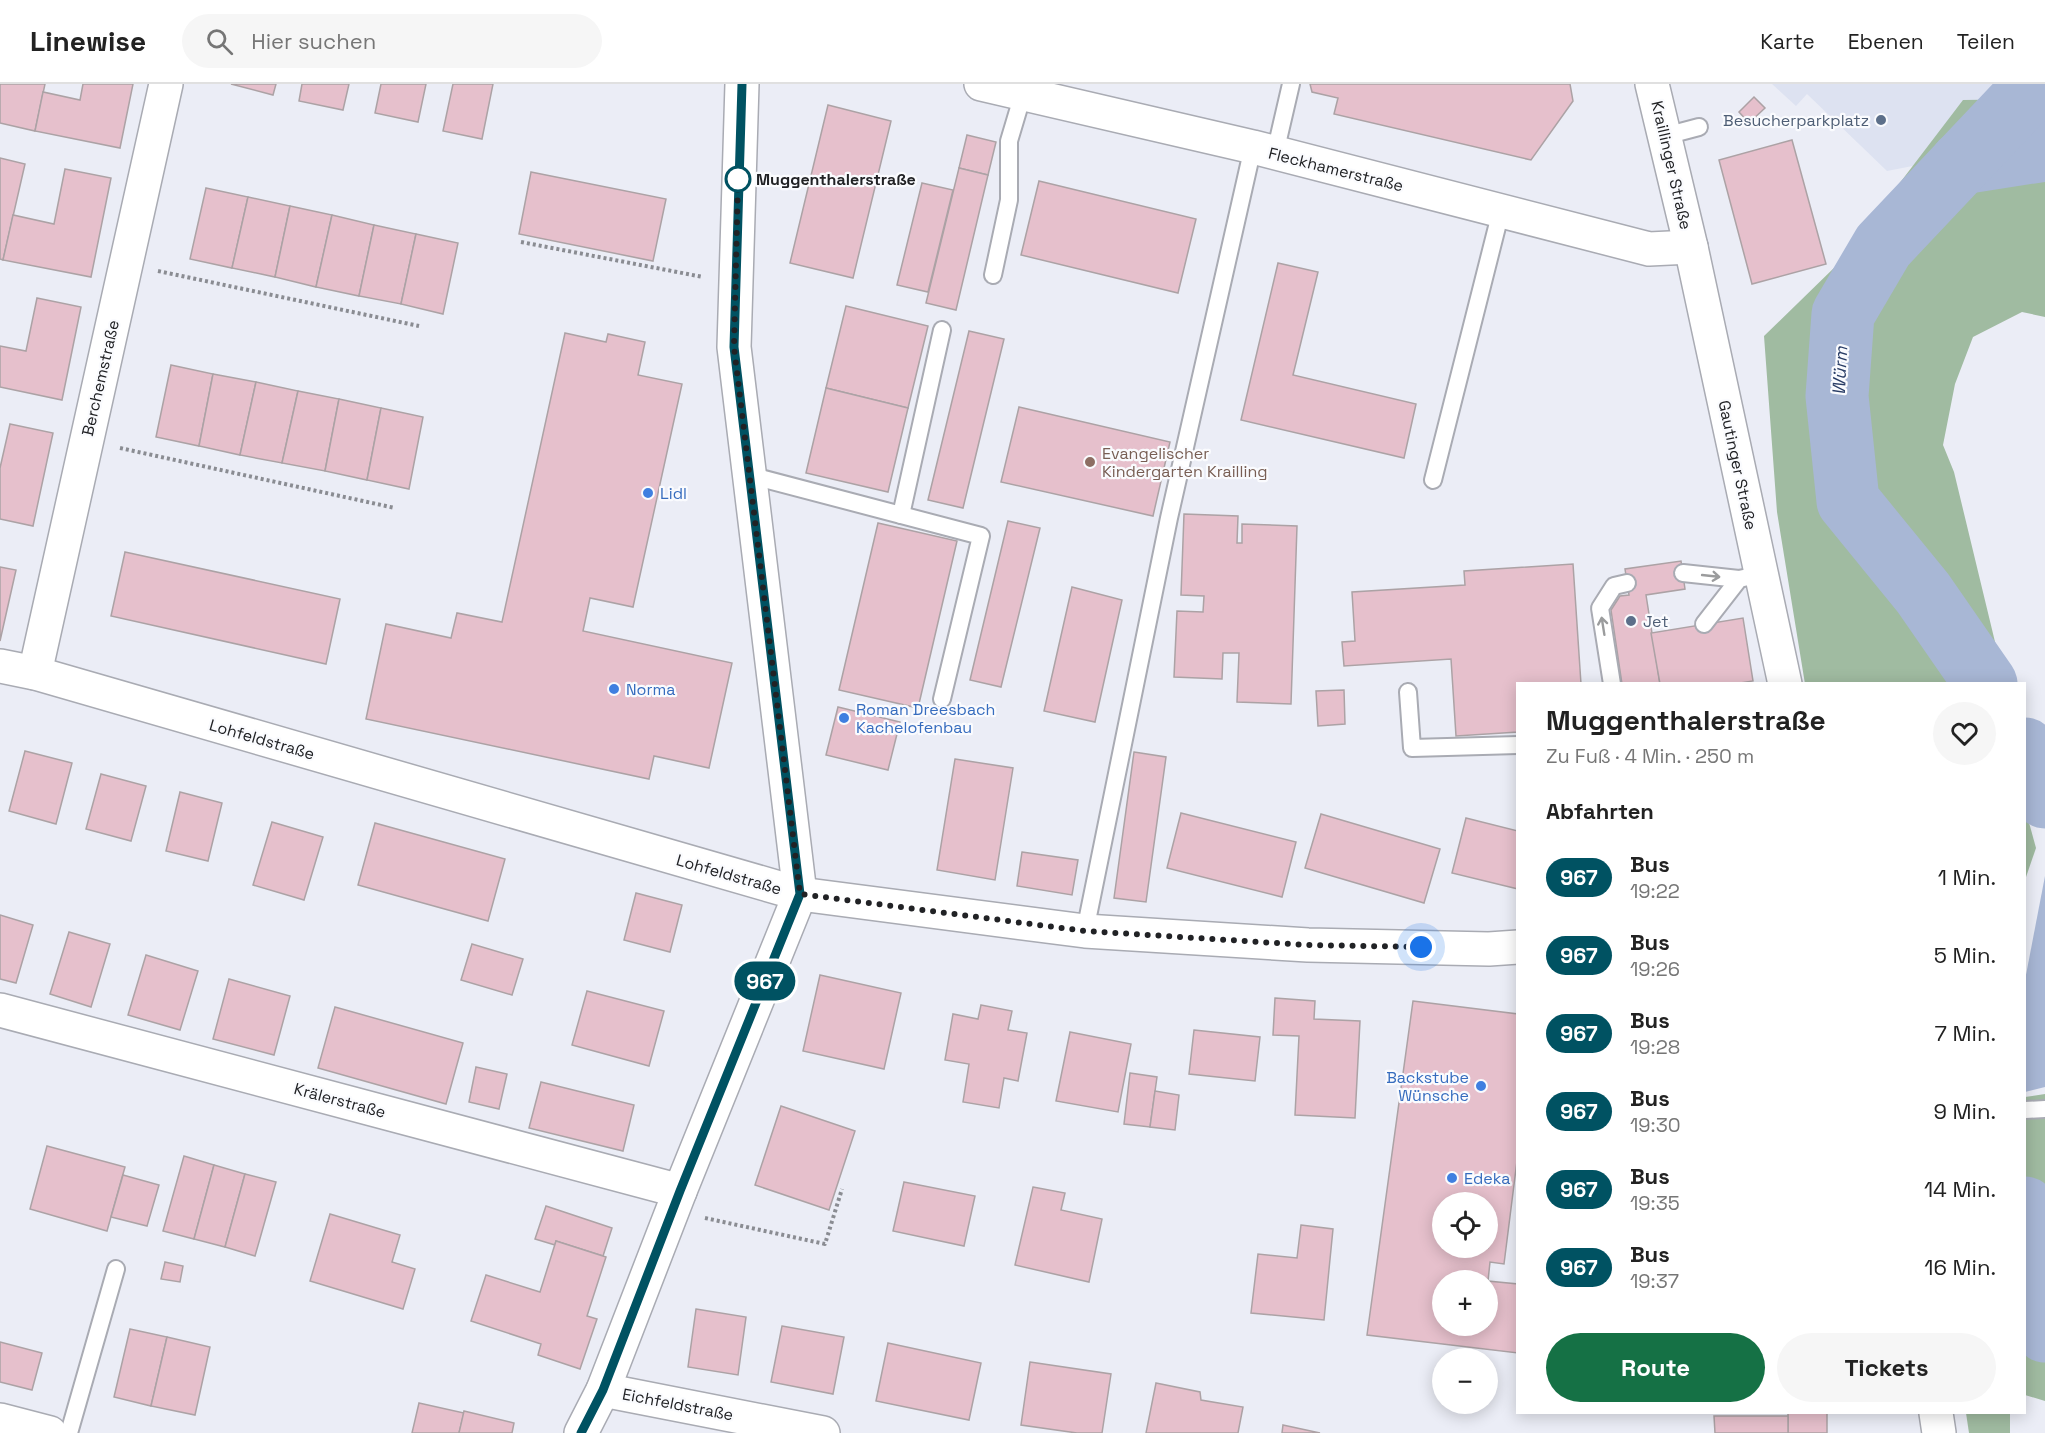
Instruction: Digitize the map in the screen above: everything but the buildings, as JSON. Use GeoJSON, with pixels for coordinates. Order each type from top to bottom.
{"type":"FeatureCollection","features":[{"type":"Feature","properties":{"kind":"street","name":"Berchemstraße"},"geometry":{"type":"LineString","coordinates":[[35,673],[166,84]]}},
{"type":"Feature","properties":{"kind":"street"},"geometry":{"type":"LineString","coordinates":[[581,1433],[603,1390],[676,1201],[800,894],[734,347],[742,84]]}},
{"type":"Feature","properties":{"kind":"street","name":"Fleckhamerstraße"},"geometry":{"type":"LineString","coordinates":[[981,84],[1264,150],[1648,249],[1691,247]]}},
{"type":"Feature","properties":{"kind":"street","name":"Kraillinger Straße"},"geometry":{"type":"LineString","coordinates":[[1652,84],[1691,247]]}},
{"type":"Feature","properties":{"kind":"street","name":"Gautinger Straße"},"geometry":{"type":"LineString","coordinates":[[1691,247],[1750,577],[1784,682]]}},
{"type":"Feature","properties":{"kind":"street","name":"Lohfeldstraße"},"geometry":{"type":"LineString","coordinates":[[0,666],[35,673],[800,894],[1085,931],[1308,945],[1489,949],[1516,947]]}},
{"type":"Feature","properties":{"kind":"street","name":"Krälerstraße"},"geometry":{"type":"LineString","coordinates":[[0,1010],[676,1201]]}},
{"type":"Feature","properties":{"kind":"street","name":"Eichfeldstraße"},"geometry":{"type":"LineString","coordinates":[[603,1390],[823,1433]]}},
{"type":"Feature","properties":{"kind":"street"},"geometry":{"type":"LineString","coordinates":[[1936,1414],[1939,1433]]}},
{"type":"Feature","properties":{"kind":"street"},"geometry":{"type":"LineString","coordinates":[[0,1420],[50,1433]]}},
{"type":"Feature","properties":{"kind":"lane"},"geometry":{"type":"LineString","coordinates":[[1085,931],[1169,518],[1264,150],[1291,84]]}},
{"type":"Feature","properties":{"kind":"lane"},"geometry":{"type":"LineString","coordinates":[[993,275],[1009,200],[1010,141],[1023,94]]}},
{"type":"Feature","properties":{"kind":"lane"},"geometry":{"type":"LineString","coordinates":[[1665,136],[1699,127]]}},
{"type":"Feature","properties":{"kind":"lane"},"geometry":{"type":"LineString","coordinates":[[1433,480],[1501,211]]}},
{"type":"Feature","properties":{"kind":"lane"},"geometry":{"type":"LineString","coordinates":[[901,515],[942,330]]}},
{"type":"Feature","properties":{"kind":"lane"},"geometry":{"type":"LineString","coordinates":[[750,475],[981,536],[942,699]]}},
{"type":"Feature","properties":{"kind":"lane"},"geometry":{"type":"LineString","coordinates":[[1683,573],[1750,577]]}},
{"type":"Feature","properties":{"kind":"lane"},"geometry":{"type":"LineString","coordinates":[[1704,624],[1750,577]]}},
{"type":"Feature","properties":{"kind":"lane"},"geometry":{"type":"LineString","coordinates":[[1612,682],[1600,608],[1614,586],[1627,583]]}},
{"type":"Feature","properties":{"kind":"lane"},"geometry":{"type":"LineString","coordinates":[[1408,692],[1412,748],[1516,745]]}},
{"type":"Feature","properties":{"kind":"lane"},"geometry":{"type":"LineString","coordinates":[[2026,1110],[2045,1109]]}},
{"type":"Feature","properties":{"kind":"lane"},"geometry":{"type":"LineString","coordinates":[[69,1433],[116,1269]]}},
{"type":"Feature","properties":{"kind":"path"},"geometry":{"type":"LineString","coordinates":[[521,242],[736,283]]}},
{"type":"Feature","properties":{"kind":"path"},"geometry":{"type":"LineString","coordinates":[[126,264],[419,326]]}},
{"type":"Feature","properties":{"kind":"path"},"geometry":{"type":"LineString","coordinates":[[86,441],[395,508]]}},
{"type":"Feature","properties":{"kind":"path"},"geometry":{"type":"LineString","coordinates":[[676,1201],[825,1244],[842,1189]]}},
{"type":"Feature","properties":{"kind":"shaded area"},"geometry":{"type":"Polygon","coordinates":[[[1772,84],[2045,84],[2045,140],[1887,171],[1807,94],[1796,106],[1772,84]]]}},
{"type":"Feature","properties":{"kind":"green space"},"geometry":{"type":"Polygon","coordinates":[[[2045,95],[2045,317],[2022,312],[1973,337],[1955,384],[1943,445],[1954,472],[1996,646],[2002,682],[1805,682],[1777,512],[1764,336],[1838,264],[1963,100],[2042,99],[2045,95]]]}},
{"type":"Feature","properties":{"kind":"green space"},"geometry":{"type":"Polygon","coordinates":[[[2026,812],[2036,848],[2026,877],[2026,812]]]}},
{"type":"Feature","properties":{"kind":"green space"},"geometry":{"type":"Polygon","coordinates":[[[2045,1094],[2045,1401],[2026,1395],[2026,1097],[2045,1094]]]}},
{"type":"Feature","properties":{"kind":"green space"},"geometry":{"type":"Polygon","coordinates":[[[1966,1414],[2010,1414],[2010,1433],[1969,1433],[1966,1414]]]}},
{"type":"Feature","properties":{"kind":"water"},"geometry":{"type":"Polygon","coordinates":[[[2045,876],[2045,1087],[2026,1092],[2026,975],[2045,876]]]}},
{"type":"Feature","properties":{"kind":"waterway","name":"Würm"},"geometry":{"type":"LineString","coordinates":[[1985,682],[1923,593],[1848,501],[1837,396],[1843,314],[1883,246],[2036,84]]}},
{"type":"Feature","properties":{"kind":"waterway"},"geometry":{"type":"LineString","coordinates":[[1961,163],[2045,150]]}},
{"type":"Feature","properties":{"kind":"waterway","name":"Würm"},"geometry":{"type":"LineString","coordinates":[[2026,751],[2036,768],[2045,797]]}},
{"type":"Feature","properties":{"kind":"waterway","name":"Würm"},"geometry":{"type":"LineString","coordinates":[[2026,1215],[2045,1331]]}},
{"type":"Feature","properties":{"kind":"bus line","name":"967"},"geometry":{"type":"LineString","coordinates":[[581,1433],[603,1390],[680,1191],[800,894],[734,347],[742,84]]}},
{"type":"Feature","properties":{"kind":"place","name":"Besucherparkplatz"},"geometry":{"type":"Point","coordinates":[1881,120]}},
{"type":"Feature","properties":{"kind":"place","name":"Muggenthalerstraße"},"geometry":{"type":"Point","coordinates":[738,179]}},
{"type":"Feature","properties":{"kind":"place","name":"Evangelischer Kindergarten Krailling"},"geometry":{"type":"Point","coordinates":[1090,462]}},
{"type":"Feature","properties":{"kind":"place","name":"Lidl"},"geometry":{"type":"Point","coordinates":[648,493]}},
{"type":"Feature","properties":{"kind":"place","name":"Jet"},"geometry":{"type":"Point","coordinates":[1631,621]}},
{"type":"Feature","properties":{"kind":"place","name":"Norma"},"geometry":{"type":"Point","coordinates":[614,689]}},
{"type":"Feature","properties":{"kind":"place","name":"Roman Dreesbach Kachelofenbau"},"geometry":{"type":"Point","coordinates":[844,718]}},
{"type":"Feature","properties":{"kind":"place","name":"Backstube Wünsche"},"geometry":{"type":"Point","coordinates":[1481,1086]}},
{"type":"Feature","properties":{"kind":"place","name":"Edeka"},"geometry":{"type":"Point","coordinates":[1452,1178]}},
{"type":"Feature","properties":{"kind":"route"},"geometry":{"type":"LineString","coordinates":[[738,179],[734,347],[800,894],[1085,931],[1308,945],[1421,947]]}}]}
